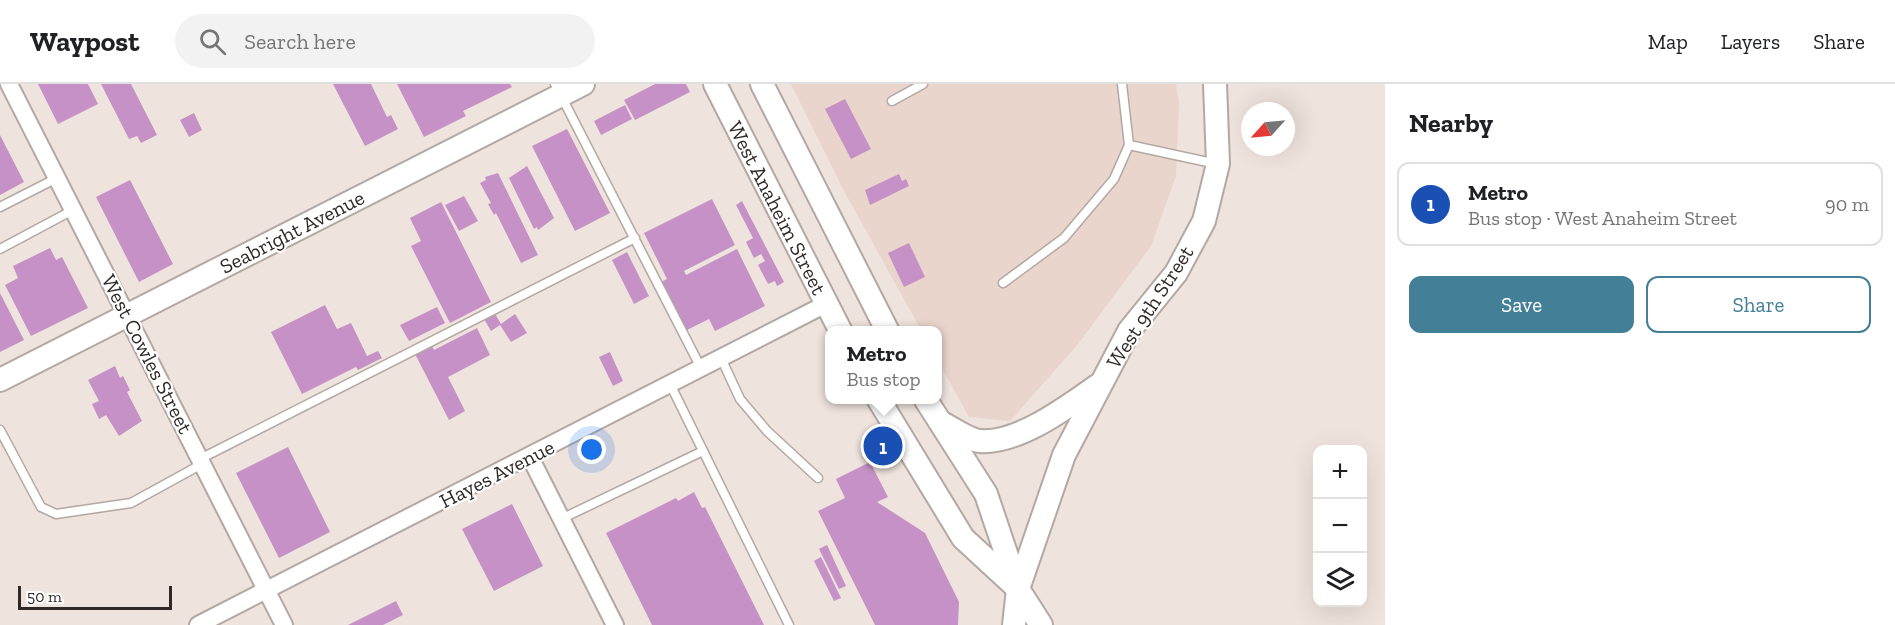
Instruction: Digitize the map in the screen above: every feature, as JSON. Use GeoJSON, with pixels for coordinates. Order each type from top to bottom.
{"type":"FeatureCollection","features":[{"type":"Feature","properties":{"kind":"main road","name":"Seabright Avenue"},"geometry":{"type":"LineString","coordinates":[[0,380],[558,90],[583,84]]}},
{"type":"Feature","properties":{"kind":"main road","name":"West Anaheim Street"},"geometry":{"type":"LineString","coordinates":[[715,84],[838,326]]}},
{"type":"Feature","properties":{"kind":"main road","name":"West Anaheim Street"},"geometry":{"type":"LineString","coordinates":[[762,84],[885,326]]}},
{"type":"Feature","properties":{"kind":"main road","name":"West 9th Street"},"geometry":{"type":"LineString","coordinates":[[1018,589],[1064,455],[1129,331],[1176,273],[1204,221],[1218,165],[1215,84]]}},
{"type":"Feature","properties":{"kind":"main road"},"geometry":{"type":"LineString","coordinates":[[940,422],[979,441],[1018,434],[1058,413],[1101,384]]}},
{"type":"Feature","properties":{"kind":"main road"},"geometry":{"type":"LineString","coordinates":[[882,404],[963,538],[1018,589]]}},
{"type":"Feature","properties":{"kind":"main road"},"geometry":{"type":"LineString","coordinates":[[929,404],[986,494],[1018,589],[1041,625]]}},
{"type":"Feature","properties":{"kind":"main road"},"geometry":{"type":"LineString","coordinates":[[1014,625],[1018,589]]}},
{"type":"Feature","properties":{"kind":"street","name":"West Cowles Street"},"geometry":{"type":"LineString","coordinates":[[9,84],[284,625]]}},
{"type":"Feature","properties":{"kind":"street","name":"Hayes Avenue"},"geometry":{"type":"LineString","coordinates":[[198,625],[826,304]]}},
{"type":"Feature","properties":{"kind":"street"},"geometry":{"type":"LineString","coordinates":[[530,457],[615,625]]}},
{"type":"Feature","properties":{"kind":"lane"},"geometry":{"type":"LineString","coordinates":[[892,101],[923,84]]}},
{"type":"Feature","properties":{"kind":"lane"},"geometry":{"type":"LineString","coordinates":[[1003,283],[1064,238],[1114,178],[1129,145],[1122,84]]}},
{"type":"Feature","properties":{"kind":"lane"},"geometry":{"type":"LineString","coordinates":[[558,90],[701,368]]}},
{"type":"Feature","properties":{"kind":"lane"},"geometry":{"type":"LineString","coordinates":[[1129,145],[1218,165]]}},
{"type":"Feature","properties":{"kind":"lane"},"geometry":{"type":"LineString","coordinates":[[0,207],[57,178]]}},
{"type":"Feature","properties":{"kind":"lane"},"geometry":{"type":"LineString","coordinates":[[0,249],[74,210]]}},
{"type":"Feature","properties":{"kind":"lane"},"geometry":{"type":"LineString","coordinates":[[0,430],[41,507],[56,514],[131,503],[201,461],[634,238]]}},
{"type":"Feature","properties":{"kind":"lane"},"geometry":{"type":"LineString","coordinates":[[721,358],[740,399],[767,431],[818,478]]}},
{"type":"Feature","properties":{"kind":"lane"},"geometry":{"type":"LineString","coordinates":[[670,384],[789,625]]}},
{"type":"Feature","properties":{"kind":"lane"},"geometry":{"type":"LineString","coordinates":[[561,519],[703,451]]}},
{"type":"Feature","properties":{"kind":"shaded area"},"geometry":{"type":"Polygon","coordinates":[[[791,84],[1176,84],[1179,103],[1176,176],[1151,246],[1078,344],[1010,421],[969,417],[942,368],[942,326],[919,326],[844,191],[791,84]]]}},
{"type":"Feature","properties":{"kind":"building"},"geometry":{"type":"Polygon","coordinates":[[[38,84],[88,84],[98,104],[58,124],[38,84]]]}},
{"type":"Feature","properties":{"kind":"building"},"geometry":{"type":"Polygon","coordinates":[[[101,84],[131,84],[157,135],[141,143],[137,136],[129,139],[101,84]]]}},
{"type":"Feature","properties":{"kind":"building"},"geometry":{"type":"Polygon","coordinates":[[[333,84],[371,84],[387,117],[391,115],[398,129],[365,146],[333,84]]]}},
{"type":"Feature","properties":{"kind":"building"},"geometry":{"type":"Polygon","coordinates":[[[397,84],[510,84],[512,87],[463,111],[466,116],[424,137],[397,84]]]}},
{"type":"Feature","properties":{"kind":"building"},"geometry":{"type":"Polygon","coordinates":[[[655,84],[686,84],[690,92],[635,120],[624,100],[655,84]]]}},
{"type":"Feature","properties":{"kind":"building"},"geometry":{"type":"Polygon","coordinates":[[[845,99],[871,149],[851,159],[825,109],[845,99]]]}},
{"type":"Feature","properties":{"kind":"building"},"geometry":{"type":"Polygon","coordinates":[[[625,105],[632,119],[601,135],[594,121],[625,105]]]}},
{"type":"Feature","properties":{"kind":"building"},"geometry":{"type":"Polygon","coordinates":[[[194,113],[202,130],[189,137],[180,120],[194,113]]]}},
{"type":"Feature","properties":{"kind":"building"},"geometry":{"type":"Polygon","coordinates":[[[567,129],[610,213],[575,231],[532,146],[567,129]]]}},
{"type":"Feature","properties":{"kind":"building"},"geometry":{"type":"Polygon","coordinates":[[[0,135],[24,182],[0,195],[0,135]]]}},
{"type":"Feature","properties":{"kind":"building"},"geometry":{"type":"Polygon","coordinates":[[[527,166],[554,218],[538,230],[537,227],[534,229],[509,178],[527,166]]]}},
{"type":"Feature","properties":{"kind":"building"},"geometry":{"type":"Polygon","coordinates":[[[498,173],[538,255],[521,263],[496,213],[494,215],[488,204],[491,203],[480,183],[486,180],[485,177],[498,173]]]}},
{"type":"Feature","properties":{"kind":"building"},"geometry":{"type":"Polygon","coordinates":[[[899,174],[902,181],[906,179],[909,186],[870,205],[865,190],[899,174]]]}},
{"type":"Feature","properties":{"kind":"building"},"geometry":{"type":"Polygon","coordinates":[[[130,180],[173,264],[139,282],[96,197],[130,180]]]}},
{"type":"Feature","properties":{"kind":"building"},"geometry":{"type":"Polygon","coordinates":[[[464,196],[478,221],[459,231],[445,205],[464,196]]]}},
{"type":"Feature","properties":{"kind":"building"},"geometry":{"type":"Polygon","coordinates":[[[712,199],[735,245],[684,271],[686,275],[737,249],[765,306],[715,331],[709,319],[685,331],[661,282],[667,279],[644,233],[712,199]]]}},
{"type":"Feature","properties":{"kind":"building"},"geometry":{"type":"Polygon","coordinates":[[[742,201],[784,282],[777,286],[775,281],[768,284],[758,265],[765,261],[761,254],[754,258],[746,242],[753,238],[736,205],[742,201]]]}},
{"type":"Feature","properties":{"kind":"building"},"geometry":{"type":"Polygon","coordinates":[[[441,202],[491,302],[450,323],[411,246],[421,241],[410,218],[441,202]]]}},
{"type":"Feature","properties":{"kind":"building"},"geometry":{"type":"Polygon","coordinates":[[[909,243],[925,277],[904,287],[888,253],[909,243]]]}},
{"type":"Feature","properties":{"kind":"building"},"geometry":{"type":"Polygon","coordinates":[[[50,248],[56,260],[62,257],[88,308],[31,336],[5,285],[18,278],[13,266],[50,248]]]}},
{"type":"Feature","properties":{"kind":"building"},"geometry":{"type":"Polygon","coordinates":[[[627,252],[649,296],[634,304],[612,260],[627,252]]]}},
{"type":"Feature","properties":{"kind":"building"},"geometry":{"type":"Polygon","coordinates":[[[0,293],[24,340],[0,352],[0,293]]]}},
{"type":"Feature","properties":{"kind":"building"},"geometry":{"type":"Polygon","coordinates":[[[325,305],[337,329],[351,323],[367,356],[378,351],[382,358],[358,370],[356,367],[302,394],[271,332],[325,305]]]}},
{"type":"Feature","properties":{"kind":"building"},"geometry":{"type":"Polygon","coordinates":[[[437,307],[445,323],[409,341],[400,325],[437,307]]]}},
{"type":"Feature","properties":{"kind":"building"},"geometry":{"type":"Polygon","coordinates":[[[494,312],[501,324],[515,314],[527,333],[511,342],[500,325],[491,331],[484,319],[494,312]]]}},
{"type":"Feature","properties":{"kind":"building"},"geometry":{"type":"Polygon","coordinates":[[[477,328],[490,355],[448,377],[465,411],[449,420],[414,352],[431,344],[434,350],[477,328]]]}},
{"type":"Feature","properties":{"kind":"building"},"geometry":{"type":"Polygon","coordinates":[[[610,352],[623,381],[613,386],[599,357],[610,352]]]}},
{"type":"Feature","properties":{"kind":"building"},"geometry":{"type":"Polygon","coordinates":[[[115,366],[120,378],[123,376],[130,390],[127,392],[142,421],[119,436],[106,415],[99,419],[92,404],[99,401],[88,380],[115,366]]]}},
{"type":"Feature","properties":{"kind":"building"},"geometry":{"type":"Polygon","coordinates":[[[288,447],[330,532],[279,558],[236,473],[288,447]]]}},
{"type":"Feature","properties":{"kind":"building"},"geometry":{"type":"Polygon","coordinates":[[[870,462],[888,497],[877,502],[925,533],[959,602],[958,625],[875,625],[818,511],[845,498],[836,479],[870,462]]]}},
{"type":"Feature","properties":{"kind":"building"},"geometry":{"type":"Polygon","coordinates":[[[694,492],[702,508],[705,507],[764,625],[652,625],[606,533],[676,498],[678,501],[694,492]]]}},
{"type":"Feature","properties":{"kind":"building"},"geometry":{"type":"Polygon","coordinates":[[[512,504],[543,566],[494,591],[462,529],[512,504]]]}},
{"type":"Feature","properties":{"kind":"building"},"geometry":{"type":"Polygon","coordinates":[[[827,545],[846,586],[839,589],[819,549],[827,545]]]}},
{"type":"Feature","properties":{"kind":"building"},"geometry":{"type":"Polygon","coordinates":[[[821,557],[841,598],[834,601],[814,561],[821,557]]]}},
{"type":"Feature","properties":{"kind":"building"},"geometry":{"type":"Polygon","coordinates":[[[396,601],[403,615],[383,625],[348,625],[396,601]]]}},
{"type":"Feature","properties":{"kind":"place","name":"Metro"},"geometry":{"type":"Point","coordinates":[883,446]}}]}
